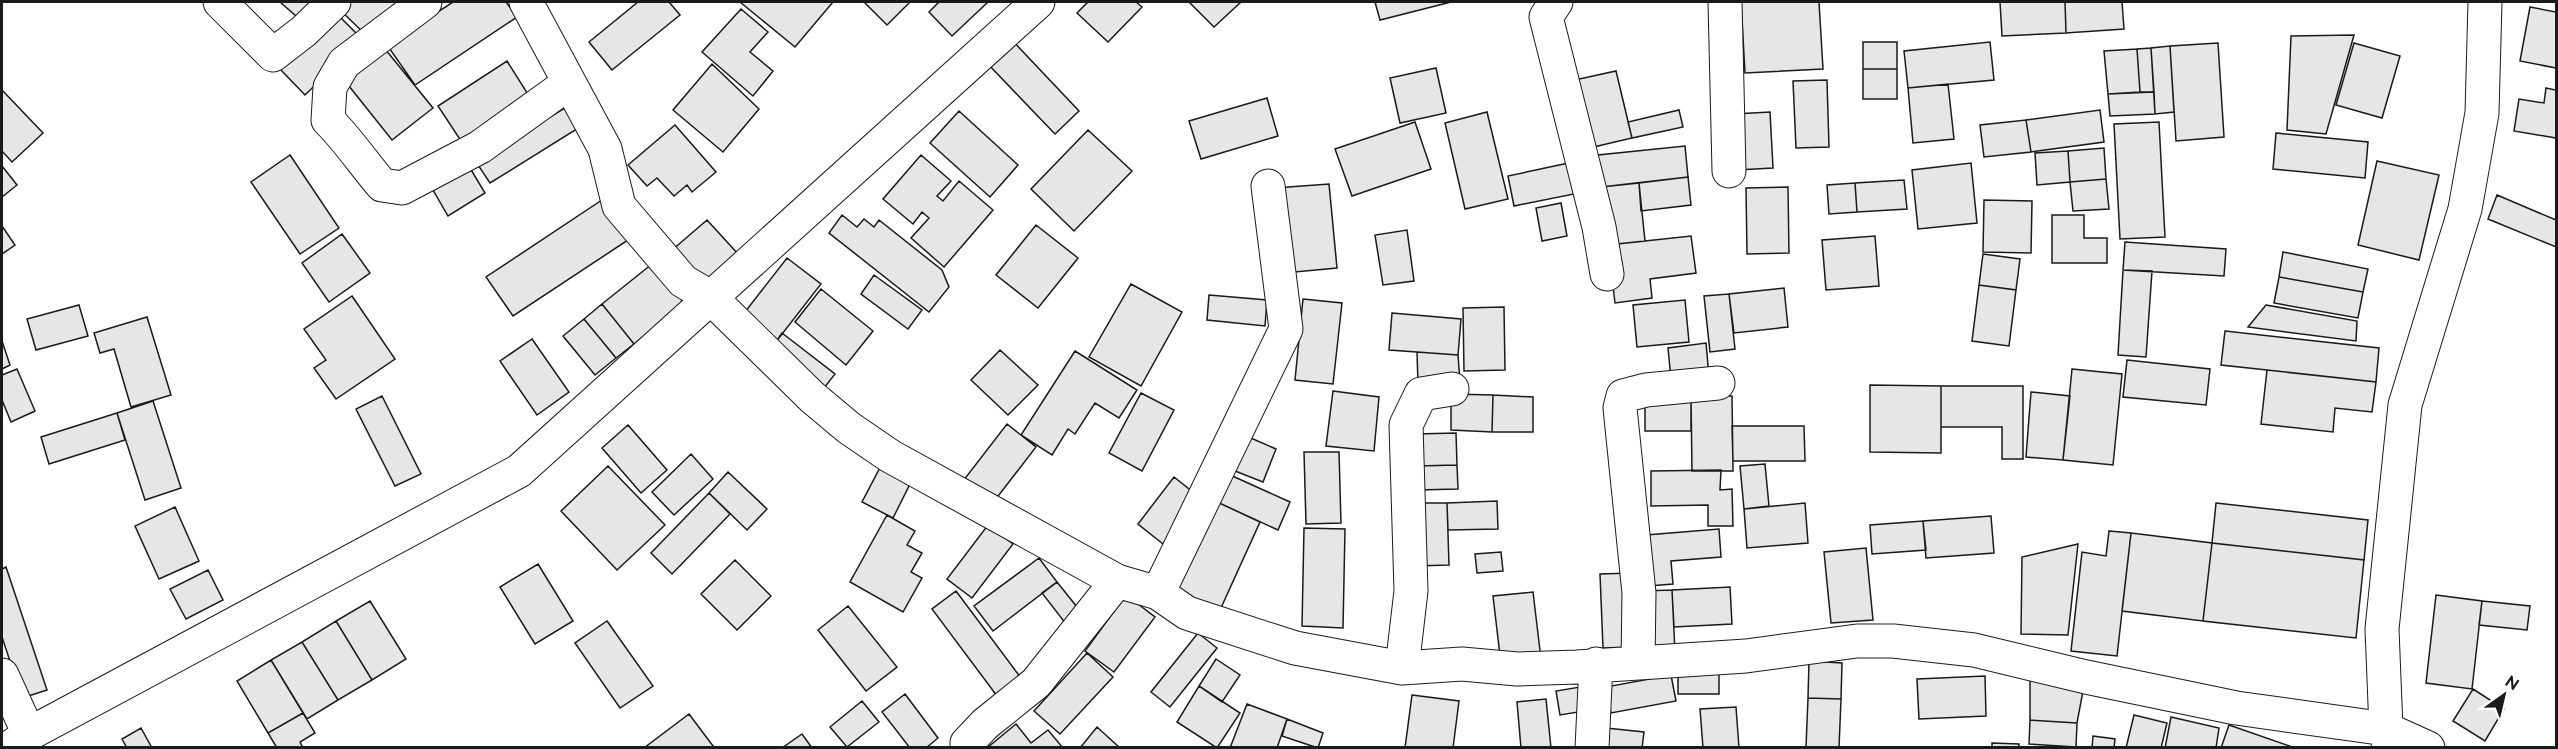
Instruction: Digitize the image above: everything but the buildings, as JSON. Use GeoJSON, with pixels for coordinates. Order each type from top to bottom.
{"type":"FeatureCollection","features":[{"type":"Feature","properties":{"kind":"street"},"geometry":{"type":"LineString","coordinates":[[220,2],[273,55],[304,31],[334,2]]}},
{"type":"Feature","properties":{"kind":"street"},"geometry":{"type":"LineString","coordinates":[[425,2],[344,63],[330,87],[328,120],[351,143],[354,152],[382,185],[402,188],[480,147],[569,83]]}},
{"type":"Feature","properties":{"kind":"street"},"geometry":{"type":"LineString","coordinates":[[526,2],[605,149],[619,206],[683,281],[710,297],[812,397],[849,428],[890,456],[1117,581],[1158,593],[1187,613],[1295,648],[1402,668],[1462,664],[1517,669],[1638,663],[1746,656],[1857,641],[1893,641],[1974,650],[2086,677],[2428,747]]}},
{"type":"Feature","properties":{"kind":"street"},"geometry":{"type":"LineString","coordinates":[[2,675],[19,741],[519,471],[1038,2]]}},
{"type":"Feature","properties":{"kind":"street"},"geometry":{"type":"LineString","coordinates":[[1556,2],[1546,17],[1599,227],[1607,274]]}},
{"type":"Feature","properties":{"kind":"street"},"geometry":{"type":"LineString","coordinates":[[1725,2],[1729,171]]}},
{"type":"Feature","properties":{"kind":"street"},"geometry":{"type":"LineString","coordinates":[[2387,738],[2382,629],[2405,405],[2465,209],[2482,113],[2485,2]]}},
{"type":"Feature","properties":{"kind":"street"},"geometry":{"type":"LineString","coordinates":[[1158,593],[1287,329],[1268,186]]}},
{"type":"Feature","properties":{"kind":"street"},"geometry":{"type":"LineString","coordinates":[[1638,663],[1639,593],[1620,408],[1623,396],[1637,392],[1718,383]]}},
{"type":"Feature","properties":{"kind":"street"},"geometry":{"type":"LineString","coordinates":[[1402,668],[1411,591],[1406,425],[1421,394],[1452,389]]}},
{"type":"Feature","properties":{"kind":"street"},"geometry":{"type":"LineString","coordinates":[[967,747],[967,742],[985,724],[1036,683],[1117,581]]}},
{"type":"Feature","properties":{"kind":"street"},"geometry":{"type":"LineString","coordinates":[[1592,747],[1596,664]]}}]}
